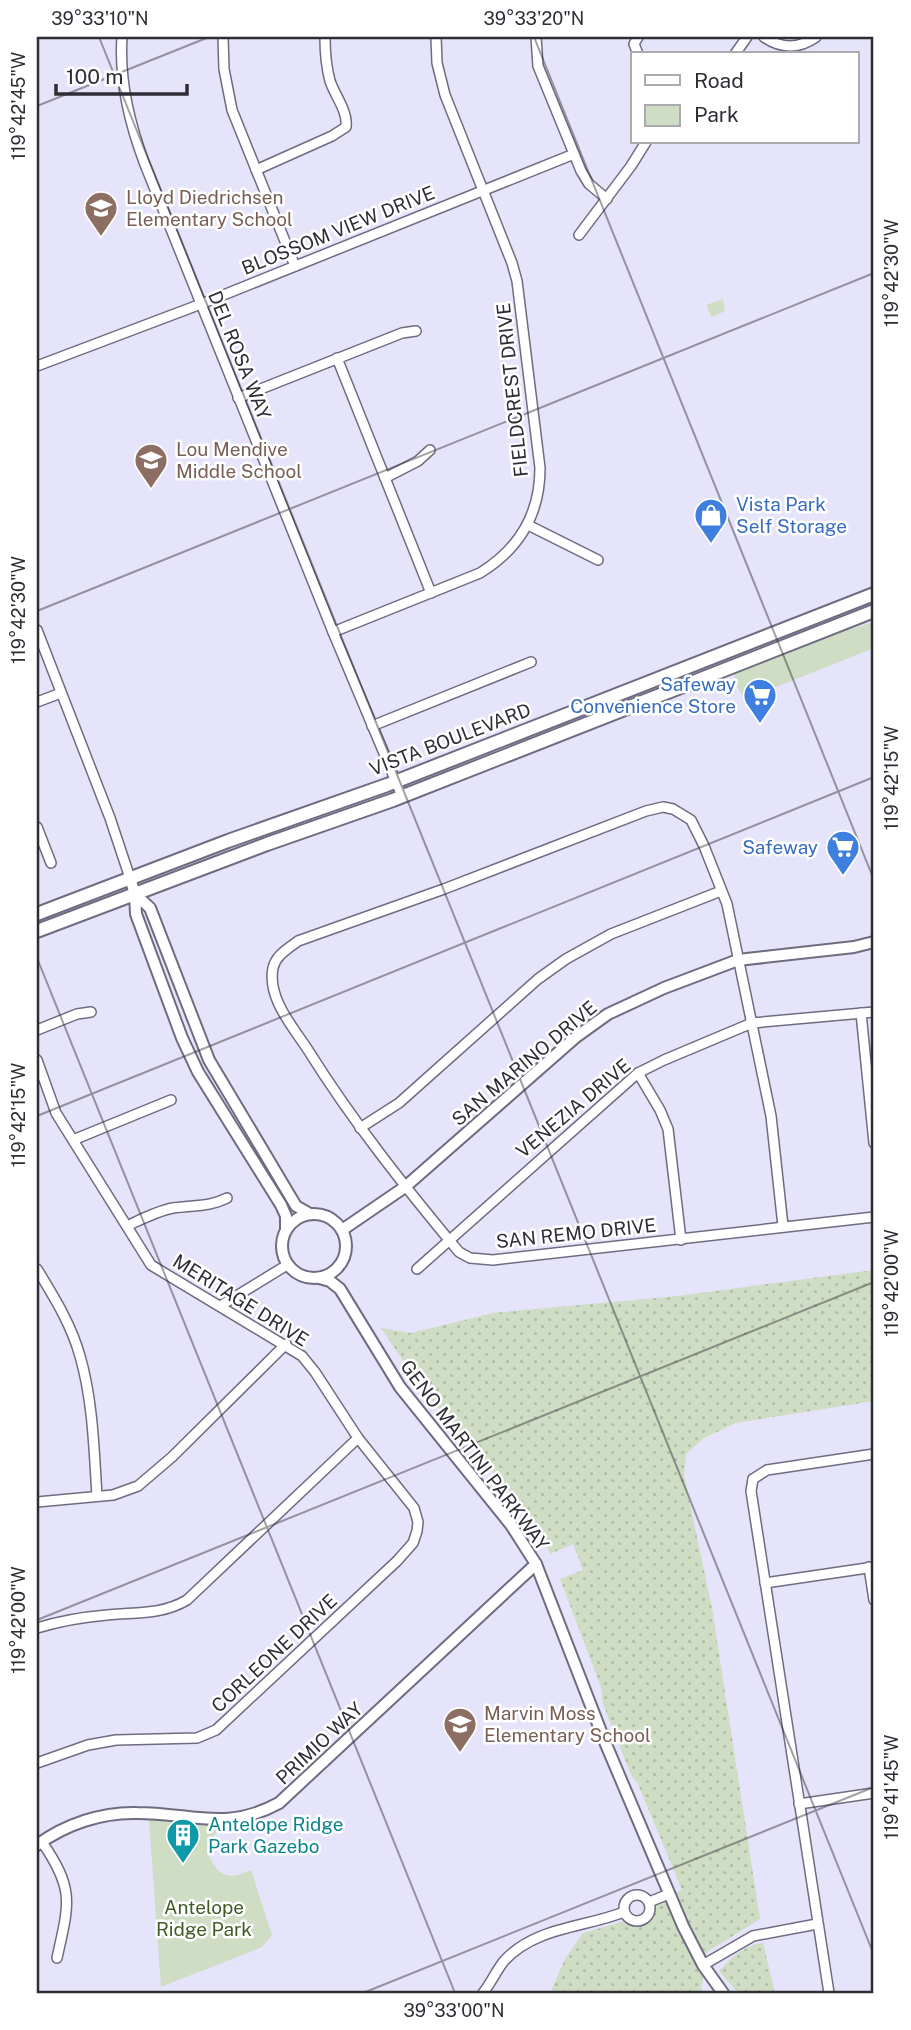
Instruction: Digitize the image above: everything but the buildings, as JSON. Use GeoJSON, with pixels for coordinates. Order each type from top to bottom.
{"type":"FeatureCollection","features":[{"type":"Feature","properties":{"kind":"main road","name":"VISTA BOULEVARD"},"geometry":{"type":"LineString","coordinates":[[37,914],[273,824],[396,781],[874,594]]}},
{"type":"Feature","properties":{"kind":"main road","name":"VISTA BOULEVARD"},"geometry":{"type":"LineString","coordinates":[[37,931],[402,796],[874,611]]}},
{"type":"Feature","properties":{"kind":"street","name":"DEL ROSA WAY"},"geometry":{"type":"LineString","coordinates":[[122,37],[124,90],[135,138],[238,398],[402,796]]}},
{"type":"Feature","properties":{"kind":"street"},"geometry":{"type":"LineString","coordinates":[[223,37],[227,89],[232,110],[295,266]]}},
{"type":"Feature","properties":{"kind":"street"},"geometry":{"type":"LineString","coordinates":[[256,170],[346,127],[344,111],[332,88],[326,65],[325,37]]}},
{"type":"Feature","properties":{"kind":"street","name":"FIELDCREST DRIVE"},"geometry":{"type":"LineString","coordinates":[[333,632],[480,573],[493,565],[516,543],[528,525],[538,497],[540,468],[519,294],[512,263],[440,79],[436,37]]}},
{"type":"Feature","properties":{"kind":"street"},"geometry":{"type":"LineString","coordinates":[[536,37],[538,66],[573,154],[584,177],[607,199]]}},
{"type":"Feature","properties":{"kind":"street"},"geometry":{"type":"LineString","coordinates":[[736,52],[747,37]]}},
{"type":"Feature","properties":{"kind":"street"},"geometry":{"type":"LineString","coordinates":[[764,37],[775,44],[794,46],[816,37]]}},
{"type":"Feature","properties":{"kind":"street"},"geometry":{"type":"LineString","coordinates":[[579,235],[645,144]]}},
{"type":"Feature","properties":{"kind":"street","name":"BLOSSOM VIEW DRIVE"},"geometry":{"type":"LineString","coordinates":[[37,366],[201,304],[573,154]]}},
{"type":"Feature","properties":{"kind":"street"},"geometry":{"type":"LineString","coordinates":[[238,398],[402,332],[416,331]]}},
{"type":"Feature","properties":{"kind":"street"},"geometry":{"type":"LineString","coordinates":[[337,358],[431,593]]}},
{"type":"Feature","properties":{"kind":"street"},"geometry":{"type":"LineString","coordinates":[[385,478],[418,461],[430,450]]}},
{"type":"Feature","properties":{"kind":"street"},"geometry":{"type":"LineString","coordinates":[[528,525],[598,560]]}},
{"type":"Feature","properties":{"kind":"street"},"geometry":{"type":"LineString","coordinates":[[37,630],[110,818],[135,894],[136,914],[189,1054],[242,1146],[281,1205],[286,1216],[282,1245],[287,1265],[300,1275],[319,1278],[340,1289]]}},
{"type":"Feature","properties":{"kind":"street"},"geometry":{"type":"LineString","coordinates":[[372,726],[531,662]]}},
{"type":"Feature","properties":{"kind":"street"},"geometry":{"type":"LineString","coordinates":[[37,702],[61,693]]}},
{"type":"Feature","properties":{"kind":"street","name":"SAN REMO DRIVE"},"geometry":{"type":"LineString","coordinates":[[721,891],[696,828],[682,813],[666,808],[646,811],[298,942],[280,954],[273,967],[273,988],[280,1006],[360,1128],[459,1252],[470,1258],[493,1261],[874,1217]]}},
{"type":"Feature","properties":{"kind":"street"},"geometry":{"type":"LineString","coordinates":[[37,827],[51,863]]}},
{"type":"Feature","properties":{"kind":"street"},"geometry":{"type":"LineString","coordinates":[[360,1128],[399,1103],[538,979],[566,959],[611,934],[721,891],[727,904],[771,1116],[783,1226]]}},
{"type":"Feature","properties":{"kind":"street"},"geometry":{"type":"LineString","coordinates":[[135,894],[150,908],[209,1059],[296,1206],[310,1214],[325,1216],[342,1230],[346,1246],[340,1267],[340,1289]]}},
{"type":"Feature","properties":{"kind":"street","name":"SAN MARINO DRIVE"},"geometry":{"type":"LineString","coordinates":[[342,1230],[405,1187],[576,1037],[608,1014],[696,975],[738,960],[854,947],[874,942]]}},
{"type":"Feature","properties":{"kind":"street"},"geometry":{"type":"LineString","coordinates":[[37,1030],[77,1014],[91,1012]]}},
{"type":"Feature","properties":{"kind":"street","name":"VENEZIA DRIVE"},"geometry":{"type":"LineString","coordinates":[[417,1269],[638,1073],[752,1023],[874,1012]]}},
{"type":"Feature","properties":{"kind":"street"},"geometry":{"type":"LineString","coordinates":[[861,1013],[874,1143]]}},
{"type":"Feature","properties":{"kind":"street","name":"MERITAGE DRIVE"},"geometry":{"type":"LineString","coordinates":[[37,1060],[56,1113],[151,1265],[302,1356],[315,1371],[358,1438],[409,1499],[417,1514],[418,1524]]}},
{"type":"Feature","properties":{"kind":"street"},"geometry":{"type":"LineString","coordinates":[[638,1073],[668,1129],[681,1240]]}},
{"type":"Feature","properties":{"kind":"street"},"geometry":{"type":"LineString","coordinates":[[73,1140],[171,1100]]}},
{"type":"Feature","properties":{"kind":"street"},"geometry":{"type":"LineString","coordinates":[[127,1226],[153,1213],[173,1208],[214,1205],[227,1198]]}},
{"type":"Feature","properties":{"kind":"street"},"geometry":{"type":"LineString","coordinates":[[286,1228],[300,1217],[310,1214]]}},
{"type":"Feature","properties":{"kind":"street"},"geometry":{"type":"LineString","coordinates":[[220,1306],[287,1265]]}},
{"type":"Feature","properties":{"kind":"street"},"geometry":{"type":"LineString","coordinates":[[319,1278],[330,1275],[340,1267]]}},
{"type":"Feature","properties":{"kind":"street"},"geometry":{"type":"LineString","coordinates":[[37,1269],[66,1319],[80,1356],[90,1402],[97,1496]]}},
{"type":"Feature","properties":{"kind":"street","name":"GENO MARTINI PARKWAY"},"geometry":{"type":"LineString","coordinates":[[340,1289],[391,1374],[511,1525],[536,1564],[605,1742],[669,1894],[703,1965],[723,1993]]}},
{"type":"Feature","properties":{"kind":"street"},"geometry":{"type":"LineString","coordinates":[[37,1502],[129,1490],[148,1479],[286,1345]]}},
{"type":"Feature","properties":{"kind":"street"},"geometry":{"type":"LineString","coordinates":[[37,1628],[95,1616],[156,1612],[177,1606],[187,1600],[358,1438]]}},
{"type":"Feature","properties":{"kind":"street"},"geometry":{"type":"LineString","coordinates":[[829,1993],[749,1477],[767,1470],[874,1454]]}},
{"type":"Feature","properties":{"kind":"street","name":"CORLEONE DRIVE"},"geometry":{"type":"LineString","coordinates":[[37,1763],[88,1745],[116,1740],[197,1738],[216,1730],[397,1561],[413,1543],[418,1524]]}},
{"type":"Feature","properties":{"kind":"street","name":"PRIMIO WAY"},"geometry":{"type":"LineString","coordinates":[[39,1843],[81,1822],[111,1814],[149,1813],[223,1820],[247,1816],[279,1803],[536,1564]]}},
{"type":"Feature","properties":{"kind":"street"},"geometry":{"type":"LineString","coordinates":[[765,1583],[872,1567],[874,1600]]}},
{"type":"Feature","properties":{"kind":"street"},"geometry":{"type":"LineString","coordinates":[[799,1804],[874,1793]]}},
{"type":"Feature","properties":{"kind":"street"},"geometry":{"type":"LineString","coordinates":[[39,1843],[61,1873],[68,1897],[57,1958]]}},
{"type":"Feature","properties":{"kind":"street"},"geometry":{"type":"LineString","coordinates":[[649,1902],[669,1894]]}},
{"type":"Feature","properties":{"kind":"street"},"geometry":{"type":"LineString","coordinates":[[641,1895],[649,1902],[649,1912],[642,1920],[631,1920],[624,1912],[624,1904],[630,1896],[641,1895]]}},
{"type":"Feature","properties":{"kind":"street"},"geometry":{"type":"LineString","coordinates":[[483,1993],[505,1961],[529,1940],[624,1912]]}},
{"type":"Feature","properties":{"kind":"street"},"geometry":{"type":"LineString","coordinates":[[703,1965],[753,1936],[817,1924]]}},
{"type":"Feature","properties":{"kind":"green space"},"geometry":{"type":"Polygon","coordinates":[[[723,299],[725,311],[712,317],[706,305],[723,299]]]}},
{"type":"Feature","properties":{"kind":"green space"},"geometry":{"type":"Polygon","coordinates":[[[874,622],[874,648],[748,698],[738,688],[734,674],[737,671],[821,638],[874,622]]]}},
{"type":"Feature","properties":{"kind":"green space"},"geometry":{"type":"Polygon","coordinates":[[[874,1270],[874,1401],[736,1423],[704,1438],[686,1454],[684,1475],[712,1608],[760,1919],[707,1952],[701,1989],[704,1993],[550,1993],[565,1959],[583,1933],[625,1921],[640,1923],[650,1916],[651,1904],[682,1890],[603,1704],[601,1687],[560,1579],[583,1570],[573,1544],[550,1554],[541,1529],[421,1387],[381,1328],[411,1333],[493,1313],[678,1296],[874,1270]]]}},
{"type":"Feature","properties":{"kind":"green space","name":"Antelope Ridge Park"},"geometry":{"type":"Polygon","coordinates":[[[149,1819],[216,1825],[216,1832],[207,1849],[210,1858],[223,1874],[243,1874],[251,1870],[272,1935],[262,1947],[161,1987],[149,1819]]]}},
{"type":"Feature","properties":{"kind":"green space"},"geometry":{"type":"Polygon","coordinates":[[[763,1943],[775,1993],[738,1993],[719,1971],[739,1952],[763,1943]]]}},
{"type":"Feature","properties":{"kind":"place","name":"Lloyd Diedrichsen Elementary School"},"geometry":{"type":"Point","coordinates":[101,238]}},
{"type":"Feature","properties":{"kind":"place","name":"Lou Mendive Middle School"},"geometry":{"type":"Point","coordinates":[151,490]}},
{"type":"Feature","properties":{"kind":"place","name":"Vista Park Self Storage"},"geometry":{"type":"Point","coordinates":[711,545]}},
{"type":"Feature","properties":{"kind":"place","name":"Safeway Convenience Store"},"geometry":{"type":"Point","coordinates":[760,725]}},
{"type":"Feature","properties":{"kind":"place","name":"Safeway"},"geometry":{"type":"Point","coordinates":[843,877]}},
{"type":"Feature","properties":{"kind":"place","name":"Marvin Moss Elementary School"},"geometry":{"type":"Point","coordinates":[460,1754]}},
{"type":"Feature","properties":{"kind":"place","name":"Antelope Ridge Park Gazebo"},"geometry":{"type":"Point","coordinates":[183,1865]}}]}
